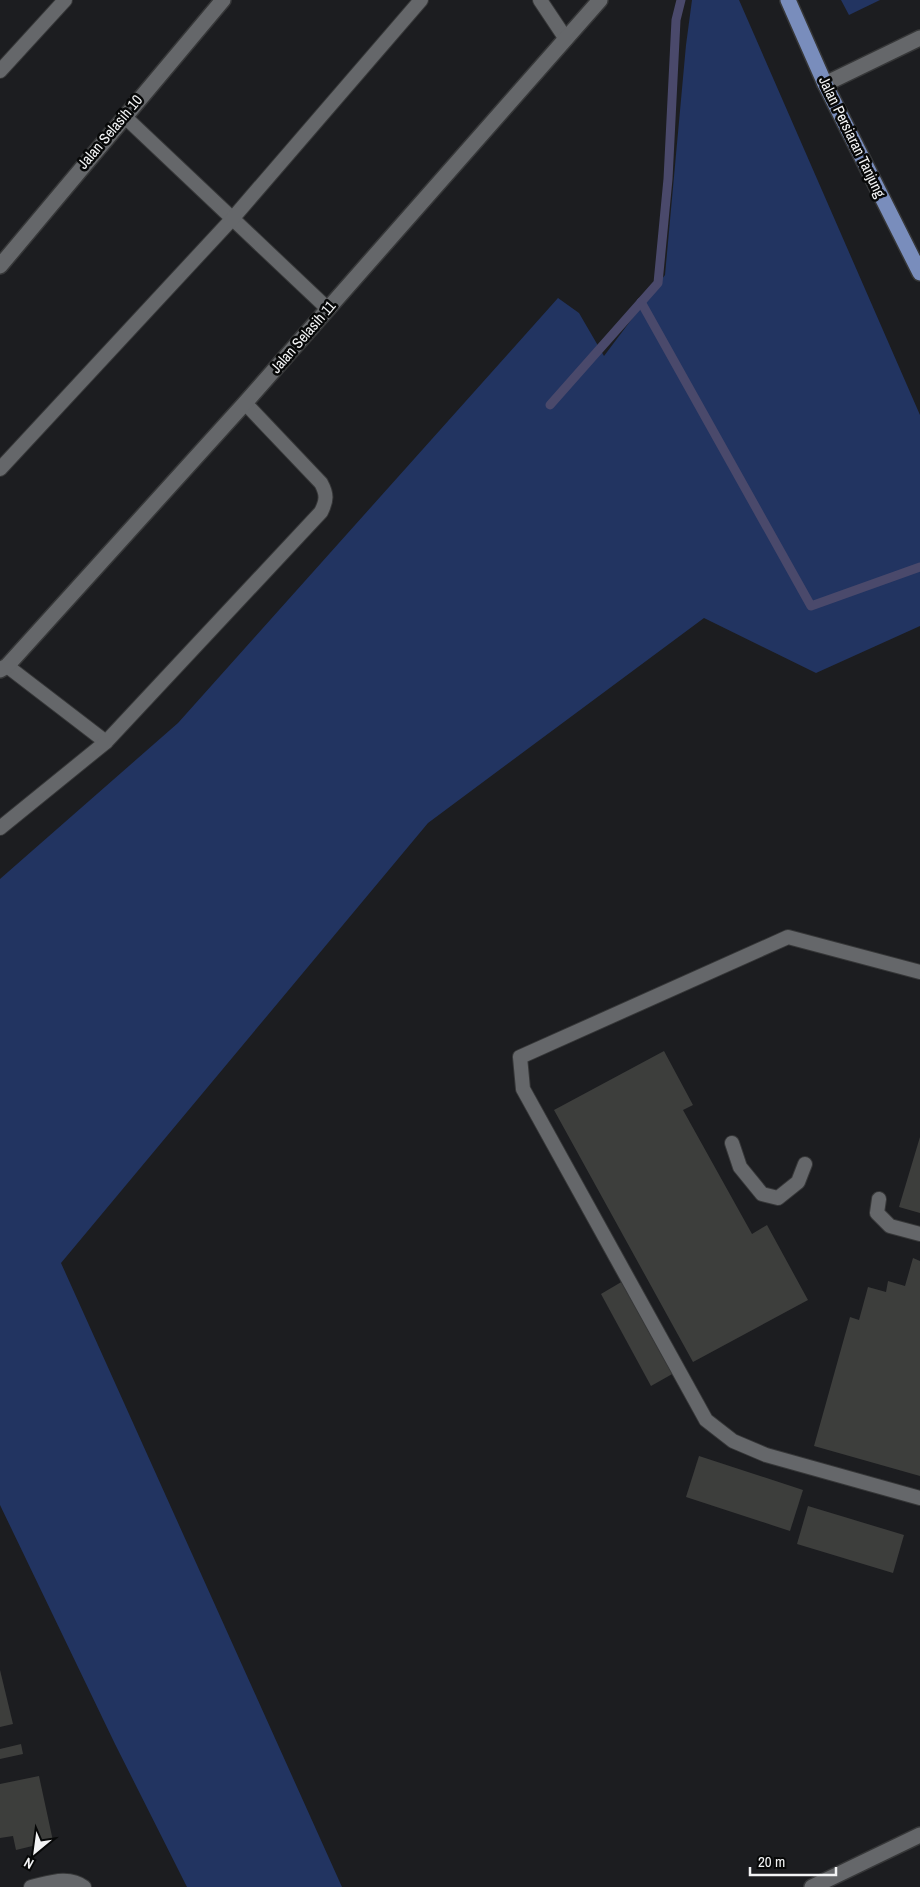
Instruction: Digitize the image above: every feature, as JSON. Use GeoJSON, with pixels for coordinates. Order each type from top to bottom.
{"type":"FeatureCollection","features":[{"type":"Feature","properties":{"kind":"main road","name":"Jalan Persiaran Tanjung"},"geometry":{"type":"LineString","coordinates":[[788,0],[825,84],[920,273]]}},
{"type":"Feature","properties":{"kind":"street","name":"Jalan Selasih 10"},"geometry":{"type":"LineString","coordinates":[[0,266],[223,0]]}},
{"type":"Feature","properties":{"kind":"street","name":"Jalan Selasih 11"},"geometry":{"type":"LineString","coordinates":[[2,663],[245,403],[600,0]]}},
{"type":"Feature","properties":{"kind":"street"},"geometry":{"type":"LineString","coordinates":[[825,84],[920,38]]}},
{"type":"Feature","properties":{"kind":"street"},"geometry":{"type":"LineString","coordinates":[[812,1887],[920,1835]]}},
{"type":"Feature","properties":{"kind":"lane"},"geometry":{"type":"LineString","coordinates":[[0,71],[66,0]]}},
{"type":"Feature","properties":{"kind":"lane"},"geometry":{"type":"LineString","coordinates":[[0,469],[232,218],[421,0]]}},
{"type":"Feature","properties":{"kind":"lane"},"geometry":{"type":"LineString","coordinates":[[540,0],[566,39]]}},
{"type":"Feature","properties":{"kind":"lane"},"geometry":{"type":"LineString","coordinates":[[124,116],[328,309]]}},
{"type":"Feature","properties":{"kind":"lane"},"geometry":{"type":"LineString","coordinates":[[0,828],[106,742],[321,512],[326,503],[326,492],[321,483],[245,403]]}},
{"type":"Feature","properties":{"kind":"lane"},"geometry":{"type":"LineString","coordinates":[[2,663],[106,742]]}},
{"type":"Feature","properties":{"kind":"lane"},"geometry":{"type":"LineString","coordinates":[[920,972],[788,937],[520,1057],[523,1089],[706,1420],[733,1442],[766,1455],[920,1498]]}},
{"type":"Feature","properties":{"kind":"lane"},"geometry":{"type":"LineString","coordinates":[[732,1144],[740,1167],[762,1194],[778,1198],[798,1182],[805,1164]]}},
{"type":"Feature","properties":{"kind":"lane"},"geometry":{"type":"LineString","coordinates":[[879,1198],[877,1213],[890,1226],[920,1234]]}},
{"type":"Feature","properties":{"kind":"lane"},"geometry":{"type":"LineString","coordinates":[[31,1887],[64,1880],[74,1881],[84,1887]]}},
{"type":"Feature","properties":{"kind":"shaded area"},"geometry":{"type":"Polygon","coordinates":[[[692,0],[739,0],[920,415],[920,626],[816,673],[704,618],[428,823],[61,1263],[342,1887],[187,1887],[115,1744],[0,1505],[0,879],[178,723],[558,298],[579,313],[604,356],[665,275],[686,45],[692,0]]]}},
{"type":"Feature","properties":{"kind":"shaded area"},"geometry":{"type":"Polygon","coordinates":[[[841,0],[880,0],[849,15],[841,0]]]}},
{"type":"Feature","properties":{"kind":"building"},"geometry":{"type":"Polygon","coordinates":[[[664,1051],[693,1105],[683,1110],[752,1234],[767,1225],[808,1300],[693,1362],[554,1110],[664,1051]]]}},
{"type":"Feature","properties":{"kind":"building"},"geometry":{"type":"Polygon","coordinates":[[[920,1137],[920,1213],[899,1207],[920,1137]]]}},
{"type":"Feature","properties":{"kind":"building"},"geometry":{"type":"Polygon","coordinates":[[[913,1258],[920,1261],[920,1476],[814,1446],[850,1317],[859,1320],[868,1287],[886,1292],[888,1281],[905,1286],[913,1258]]]}},
{"type":"Feature","properties":{"kind":"building"},"geometry":{"type":"Polygon","coordinates":[[[623,1281],[674,1373],[651,1386],[601,1294],[623,1281]]]}},
{"type":"Feature","properties":{"kind":"building"},"geometry":{"type":"Polygon","coordinates":[[[699,1456],[803,1490],[790,1531],[686,1497],[699,1456]]]}},
{"type":"Feature","properties":{"kind":"building"},"geometry":{"type":"Polygon","coordinates":[[[808,1506],[904,1535],[893,1573],[797,1544],[808,1506]]]}},
{"type":"Feature","properties":{"kind":"building"},"geometry":{"type":"Polygon","coordinates":[[[0,1670],[13,1724],[0,1727],[0,1670]]]}},
{"type":"Feature","properties":{"kind":"building"},"geometry":{"type":"Polygon","coordinates":[[[21,1744],[23,1754],[0,1759],[0,1749],[21,1744]]]}},
{"type":"Feature","properties":{"kind":"building"},"geometry":{"type":"Polygon","coordinates":[[[39,1776],[53,1841],[16,1850],[13,1836],[0,1838],[0,1784],[39,1776]]]}},
{"type":"Feature","properties":{"kind":"waterway"},"geometry":{"type":"LineString","coordinates":[[550,405],[658,283],[668,179],[676,20],[681,0]]}},
{"type":"Feature","properties":{"kind":"waterway"},"geometry":{"type":"LineString","coordinates":[[641,302],[811,606],[920,567]]}}]}
